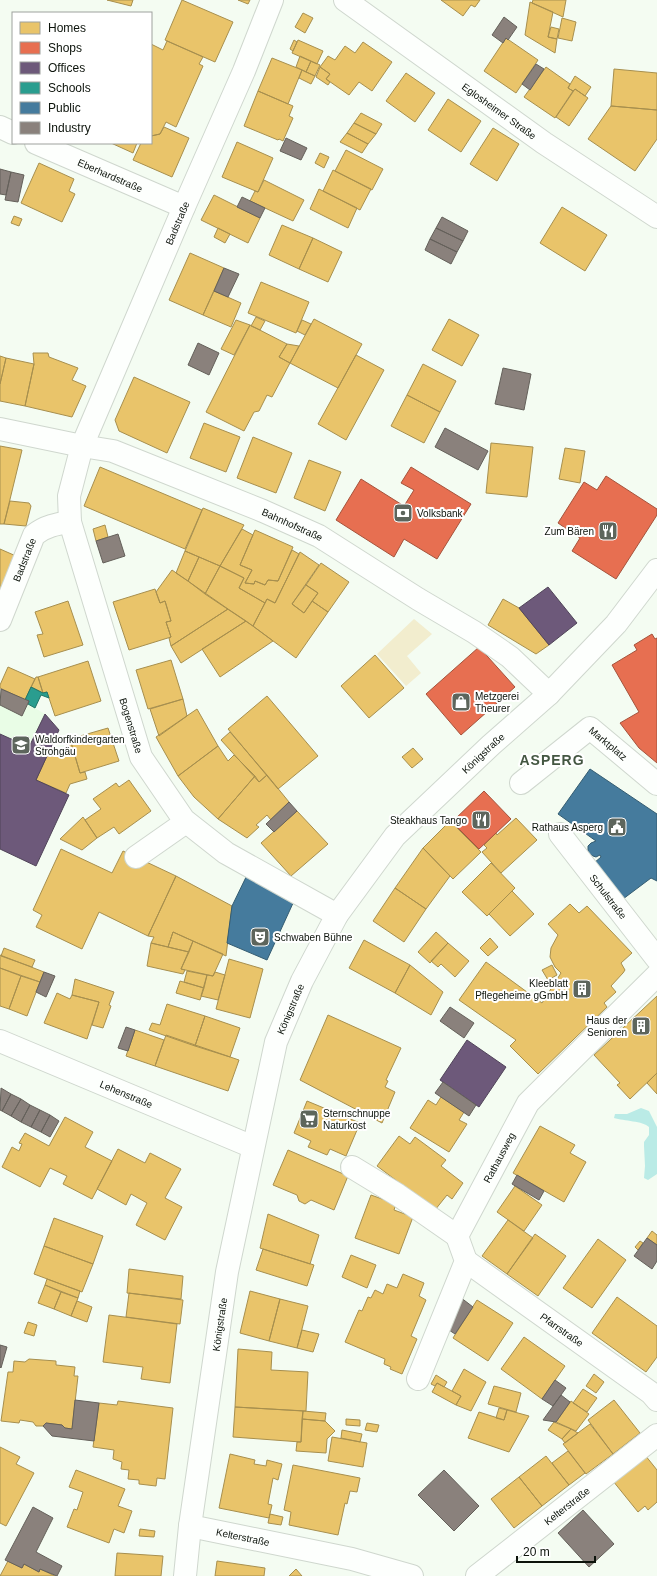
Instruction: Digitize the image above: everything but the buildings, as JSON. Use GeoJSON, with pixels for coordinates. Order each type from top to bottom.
{"type":"FeatureCollection","features":[{"type":"Feature","properties":{"kind":"street","name":"Badstraße"},"geometry":{"type":"LineString","coordinates":[[82,446],[244,71],[272,0]]}},
{"type":"Feature","properties":{"kind":"street","name":"Eglosheimer Straße"},"geometry":{"type":"LineString","coordinates":[[345,0],[544,143],[657,217]]}},
{"type":"Feature","properties":{"kind":"street"},"geometry":{"type":"LineString","coordinates":[[0,127],[12,133]]}},
{"type":"Feature","properties":{"kind":"street","name":"Eberhardstraße"},"geometry":{"type":"LineString","coordinates":[[38,144],[184,207]]}},
{"type":"Feature","properties":{"kind":"street","name":"Bahnhofstraße"},"geometry":{"type":"LineString","coordinates":[[0,429],[113,451],[263,511],[319,536],[492,644],[510,657],[549,694]]}},
{"type":"Feature","properties":{"kind":"street","name":"Bogenstraße"},"geometry":{"type":"LineString","coordinates":[[82,446],[69,496],[70,522],[141,757],[186,822],[226,853],[337,915]]}},
{"type":"Feature","properties":{"kind":"street","name":"Badstraße"},"geometry":{"type":"LineString","coordinates":[[0,620],[34,535],[40,530],[50,526],[70,522]]}},
{"type":"Feature","properties":{"kind":"street","name":"Königstraße"},"geometry":{"type":"LineString","coordinates":[[185,1576],[190,1526],[228,1272],[276,1042],[302,981],[337,915],[395,836],[491,745],[549,694],[616,624],[657,570]]}},
{"type":"Feature","properties":{"kind":"street","name":"Marktplatz"},"geometry":{"type":"LineString","coordinates":[[521,783],[590,728],[657,784]]}},
{"type":"Feature","properties":{"kind":"street"},"geometry":{"type":"LineString","coordinates":[[136,857],[186,822]]}},
{"type":"Feature","properties":{"kind":"street","name":"Schulstraße"},"geometry":{"type":"LineString","coordinates":[[560,834],[657,959]]}},
{"type":"Feature","properties":{"kind":"street","name":"Rathausweg"},"geometry":{"type":"LineString","coordinates":[[457,1236],[528,1103],[657,975]]}},
{"type":"Feature","properties":{"kind":"street","name":"Lehenstraße"},"geometry":{"type":"LineString","coordinates":[[0,1041],[253,1147]]}},
{"type":"Feature","properties":{"kind":"street"},"geometry":{"type":"LineString","coordinates":[[352,1167],[398,1195],[457,1236],[466,1261],[418,1379]]}},
{"type":"Feature","properties":{"kind":"street","name":"Pfarrstraße"},"geometry":{"type":"LineString","coordinates":[[466,1261],[644,1389],[657,1400]]}},
{"type":"Feature","properties":{"kind":"street","name":"Kelterstraße"},"geometry":{"type":"LineString","coordinates":[[477,1576],[657,1436]]}},
{"type":"Feature","properties":{"kind":"street","name":"Kelterstraße"},"geometry":{"type":"LineString","coordinates":[[190,1526],[349,1568],[412,1576]]}},
{"type":"Feature","properties":{"kind":"shaded area"},"geometry":{"type":"Polygon","coordinates":[[[414,619],[432,634],[407,656],[421,673],[406,686],[377,654],[414,619]]]}},
{"type":"Feature","properties":{"kind":"shaded area"},"geometry":{"type":"Polygon","coordinates":[[[28,704],[45,714],[29,747],[0,734],[0,705],[22,716],[28,704]]]}},
{"type":"Feature","properties":{"kind":"water"},"geometry":{"type":"Polygon","coordinates":[[[641,1108],[649,1111],[657,1127],[657,1174],[648,1180],[644,1178],[644,1142],[649,1135],[649,1127],[638,1122],[614,1118],[615,1114],[627,1114],[641,1108]]]}},
{"type":"Feature","properties":{"kind":"place","name":"Volksbank"},"geometry":{"type":"Point","coordinates":[403,513]}},
{"type":"Feature","properties":{"kind":"place","name":"Zum Bären"},"geometry":{"type":"Point","coordinates":[608,531]}},
{"type":"Feature","properties":{"kind":"place","name":"Metzgerei Theurer"},"geometry":{"type":"Point","coordinates":[461,702]}},
{"type":"Feature","properties":{"kind":"place","name":"Waldorfkindergarten Strohgäu"},"geometry":{"type":"Point","coordinates":[21,745]}},
{"type":"Feature","properties":{"kind":"place","name":"Steakhaus Tango"},"geometry":{"type":"Point","coordinates":[481,820]}},
{"type":"Feature","properties":{"kind":"place","name":"Rathaus Asperg"},"geometry":{"type":"Point","coordinates":[617,827]}},
{"type":"Feature","properties":{"kind":"place","name":"Schwaben Bühne"},"geometry":{"type":"Point","coordinates":[260,937]}},
{"type":"Feature","properties":{"kind":"place","name":"Kleeblatt Pflegeheime gGmbH"},"geometry":{"type":"Point","coordinates":[582,989]}},
{"type":"Feature","properties":{"kind":"place","name":"Haus der Senioren"},"geometry":{"type":"Point","coordinates":[641,1026]}},
{"type":"Feature","properties":{"kind":"place","name":"Sternschnuppe Naturkost"},"geometry":{"type":"Point","coordinates":[309,1119]}},
{"type":"Feature","properties":{"kind":"district","name":"ASPERG"},"geometry":{"type":"Point","coordinates":[552,760]}}]}
